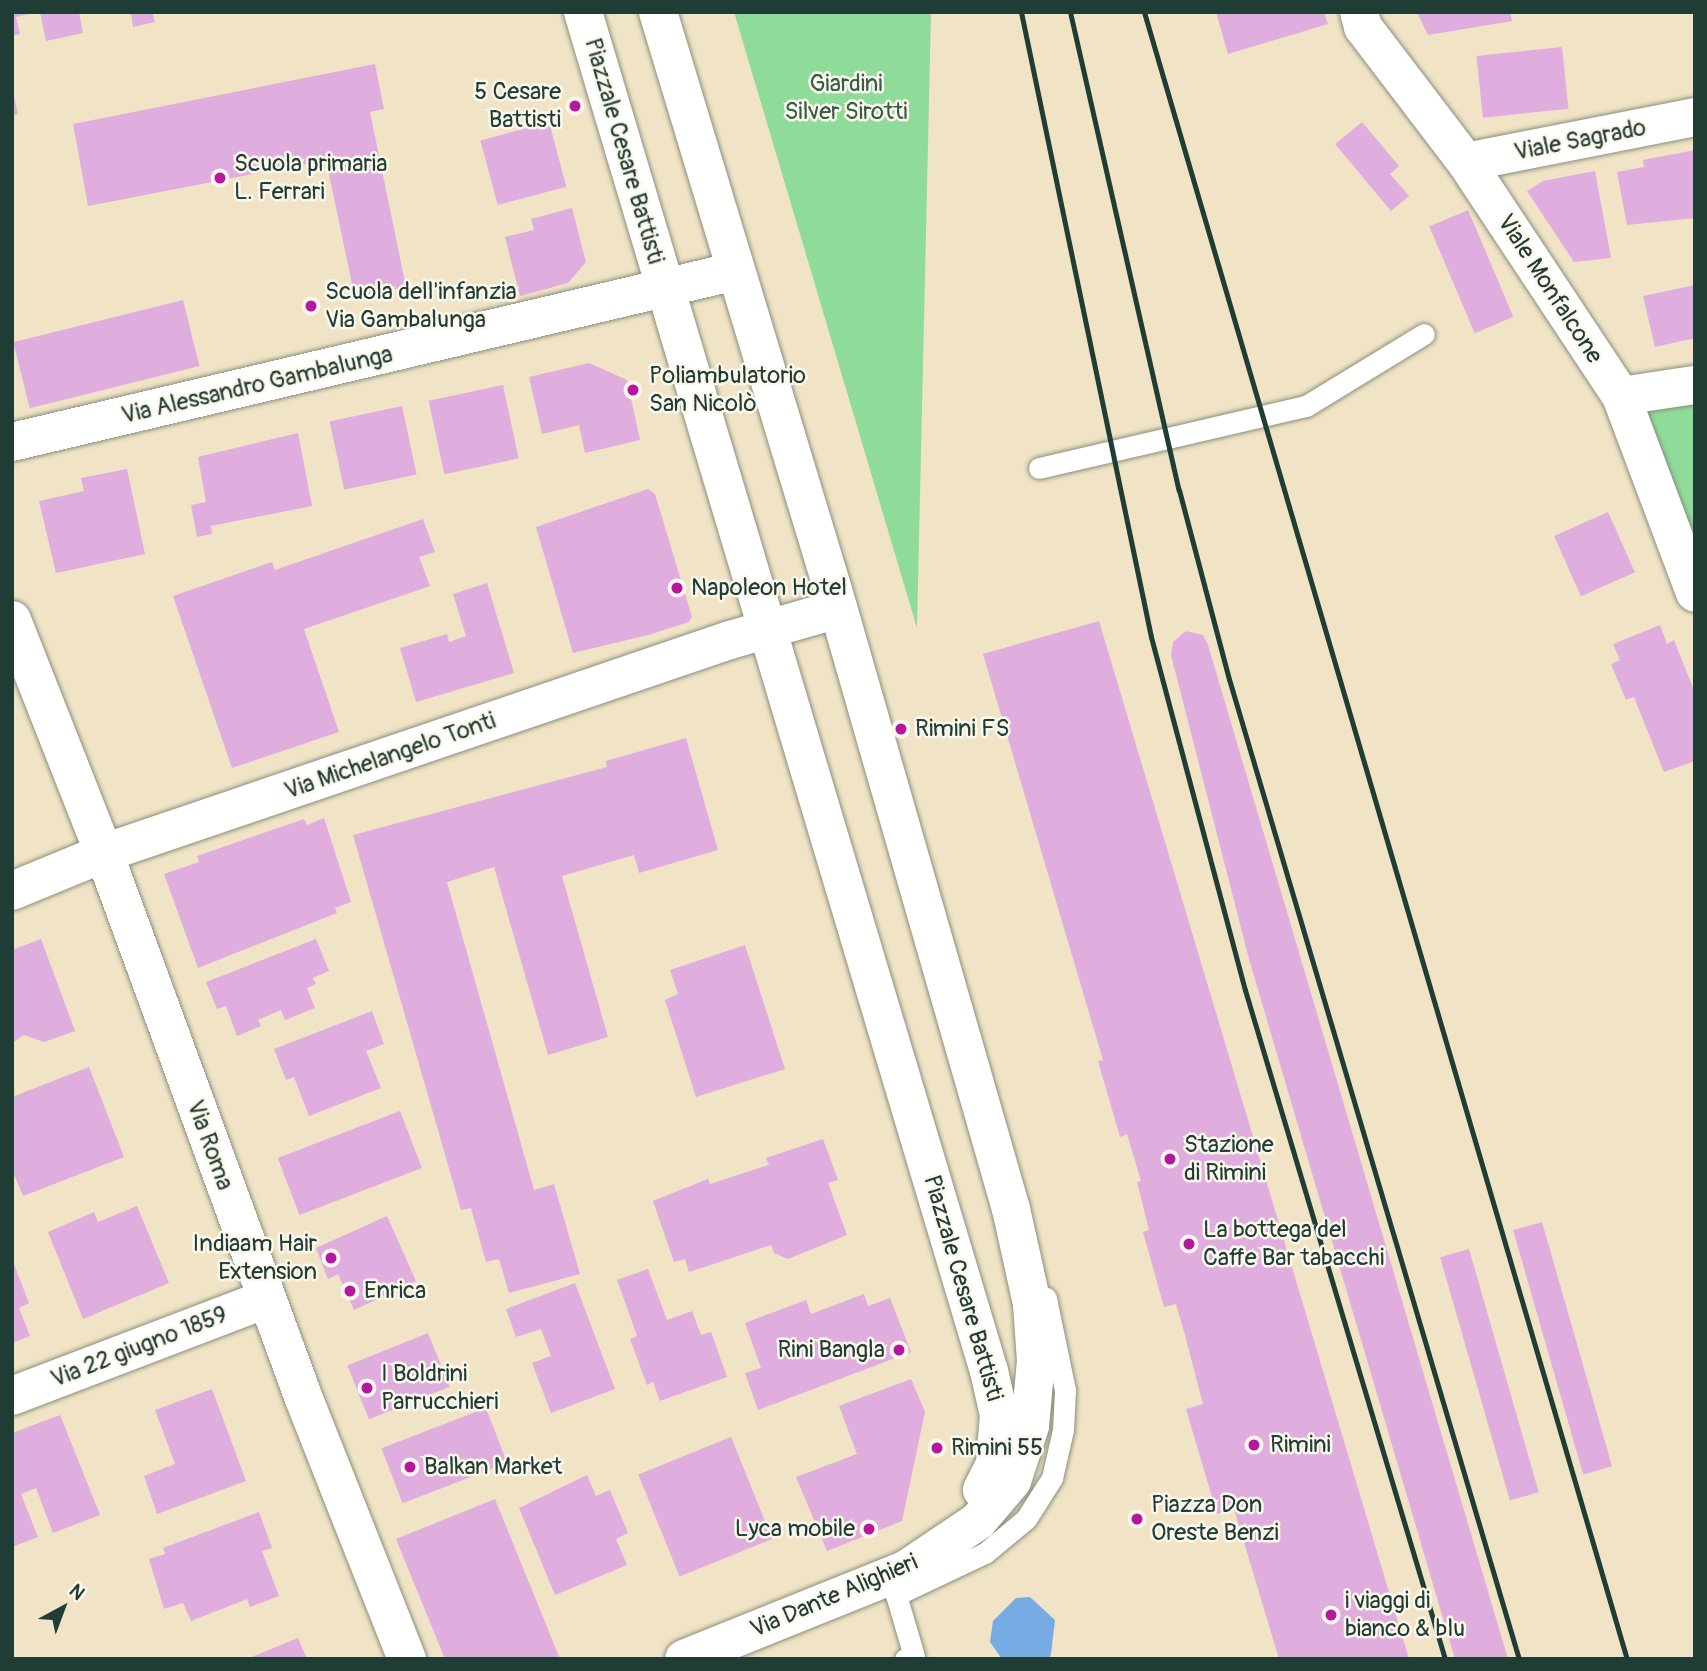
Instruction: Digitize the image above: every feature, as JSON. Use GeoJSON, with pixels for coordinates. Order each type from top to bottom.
{"type":"FeatureCollection","features":[{"type":"Feature","properties":{"kind":"street","name":"Piazzale Cesare Battisti"},"geometry":{"type":"LineString","coordinates":[[583,12],[665,290],[771,629],[975,1321],[999,1415],[995,1464],[974,1505],[944,1546]]}},
{"type":"Feature","properties":{"kind":"street","name":"Piazzale Cesare Battisti"},"geometry":{"type":"LineString","coordinates":[[658,12],[838,610],[1012,1209],[1032,1304],[1036,1360],[1030,1426],[1012,1481],[978,1521],[944,1546]]}},
{"type":"Feature","properties":{"kind":"street","name":"Viale Monfalcone"},"geometry":{"type":"LineString","coordinates":[[1359,12],[1363,27],[1466,162],[1621,397],[1695,593]]}},
{"type":"Feature","properties":{"kind":"street","name":"Viale Sagrado"},"geometry":{"type":"LineString","coordinates":[[1466,162],[1695,117]]}},
{"type":"Feature","properties":{"kind":"street","name":"Piazzale Cesare Battisti"},"geometry":{"type":"LineString","coordinates":[[665,290],[736,271]]}},
{"type":"Feature","properties":{"kind":"street","name":"Via Alessandro Gambalunga"},"geometry":{"type":"LineString","coordinates":[[12,442],[665,290]]}},
{"type":"Feature","properties":{"kind":"street"},"geometry":{"type":"LineString","coordinates":[[1621,397],[1695,385]]}},
{"type":"Feature","properties":{"kind":"street"},"geometry":{"type":"LineString","coordinates":[[771,629],[838,610]]}},
{"type":"Feature","properties":{"kind":"street","name":"Via Roma"},"geometry":{"type":"LineString","coordinates":[[14,615],[266,1298],[407,1659]]}},
{"type":"Feature","properties":{"kind":"street","name":"Via Michelangelo Tonti"},"geometry":{"type":"LineString","coordinates":[[12,891],[104,853],[771,629]]}},
{"type":"Feature","properties":{"kind":"street","name":"Via 22 giugno 1859"},"geometry":{"type":"LineString","coordinates":[[12,1396],[266,1298]]}},
{"type":"Feature","properties":{"kind":"street","name":"Via Dante Alighieri"},"geometry":{"type":"LineString","coordinates":[[684,1659],[905,1570],[944,1546]]}},
{"type":"Feature","properties":{"kind":"lane"},"geometry":{"type":"LineString","coordinates":[[1039,467],[1306,407],[1424,334]]}},
{"type":"Feature","properties":{"kind":"lane"},"geometry":{"type":"LineString","coordinates":[[905,1659],[914,1656],[896,1595],[985,1553],[1026,1519],[1052,1478],[1060,1442],[1065,1390],[1060,1352],[1030,1240],[1012,1209]]}},
{"type":"Feature","properties":{"kind":"green space","name":"Giardini Silver Sirotti"},"geometry":{"type":"Polygon","coordinates":[[[734,12],[931,12],[917,628],[734,12]]]}},
{"type":"Feature","properties":{"kind":"green space"},"geometry":{"type":"Polygon","coordinates":[[[1695,399],[1695,558],[1637,408],[1695,399]]]}},
{"type":"Feature","properties":{"kind":"water"},"geometry":{"type":"Polygon","coordinates":[[[1030,1597],[1055,1620],[1049,1659],[1002,1659],[990,1642],[993,1621],[1016,1598],[1030,1597]]]}},
{"type":"Feature","properties":{"kind":"building"},"geometry":{"type":"Polygon","coordinates":[[[12,12],[33,13],[16,17],[20,34],[12,36],[12,12]]]}},
{"type":"Feature","properties":{"kind":"building"},"geometry":{"type":"Polygon","coordinates":[[[40,12],[79,12],[83,33],[46,41],[40,12]]]}},
{"type":"Feature","properties":{"kind":"building"},"geometry":{"type":"Polygon","coordinates":[[[131,12],[152,12],[155,22],[133,27],[131,12]]]}},
{"type":"Feature","properties":{"kind":"building"},"geometry":{"type":"Polygon","coordinates":[[[1216,12],[1324,12],[1328,24],[1228,54],[1216,12]]]}},
{"type":"Feature","properties":{"kind":"building"},"geometry":{"type":"Polygon","coordinates":[[[1417,12],[1510,12],[1512,21],[1428,35],[1417,12]]]}},
{"type":"Feature","properties":{"kind":"building"},"geometry":{"type":"Polygon","coordinates":[[[1562,47],[1568,109],[1483,118],[1476,56],[1562,47]]]}},
{"type":"Feature","properties":{"kind":"building"},"geometry":{"type":"Polygon","coordinates":[[[375,64],[384,109],[370,112],[406,287],[355,298],[326,160],[88,206],[73,124],[375,64]]]}},
{"type":"Feature","properties":{"kind":"building"},"geometry":{"type":"Polygon","coordinates":[[[12,88],[18,114],[12,115],[12,88]]]}},
{"type":"Feature","properties":{"kind":"building"},"geometry":{"type":"Polygon","coordinates":[[[549,122],[566,187],[498,205],[480,140],[549,122]]]}},
{"type":"Feature","properties":{"kind":"building"},"geometry":{"type":"Polygon","coordinates":[[[1362,122],[1399,166],[1390,174],[1409,196],[1391,211],[1335,144],[1362,122]]]}},
{"type":"Feature","properties":{"kind":"building"},"geometry":{"type":"Polygon","coordinates":[[[1695,150],[1695,218],[1627,225],[1617,172],[1644,167],[1643,160],[1695,150]]]}},
{"type":"Feature","properties":{"kind":"building"},"geometry":{"type":"Polygon","coordinates":[[[1595,171],[1611,258],[1574,262],[1527,191],[1543,181],[1595,171]]]}},
{"type":"Feature","properties":{"kind":"building"},"geometry":{"type":"Polygon","coordinates":[[[572,208],[586,262],[568,283],[520,296],[505,237],[534,230],[531,219],[572,208]]]}},
{"type":"Feature","properties":{"kind":"building"},"geometry":{"type":"Polygon","coordinates":[[[1468,210],[1513,317],[1475,333],[1429,226],[1468,210]]]}},
{"type":"Feature","properties":{"kind":"building"},"geometry":{"type":"Polygon","coordinates":[[[1695,285],[1695,338],[1655,347],[1643,296],[1695,285]]]}},
{"type":"Feature","properties":{"kind":"building"},"geometry":{"type":"Polygon","coordinates":[[[183,300],[199,366],[30,408],[13,342],[183,300]]]}},
{"type":"Feature","properties":{"kind":"building"},"geometry":{"type":"Polygon","coordinates":[[[589,363],[627,380],[640,440],[585,453],[579,425],[542,434],[529,377],[589,363]]]}},
{"type":"Feature","properties":{"kind":"building"},"geometry":{"type":"Polygon","coordinates":[[[503,385],[519,458],[444,474],[429,401],[503,385]]]}},
{"type":"Feature","properties":{"kind":"building"},"geometry":{"type":"Polygon","coordinates":[[[402,406],[417,474],[344,490],[330,421],[402,406]]]}},
{"type":"Feature","properties":{"kind":"building"},"geometry":{"type":"Polygon","coordinates":[[[298,433],[312,506],[211,526],[212,534],[197,537],[191,505],[206,502],[198,457],[298,433]]]}},
{"type":"Feature","properties":{"kind":"building"},"geometry":{"type":"Polygon","coordinates":[[[127,469],[145,554],[56,573],[39,501],[84,491],[81,478],[127,469]]]}},
{"type":"Feature","properties":{"kind":"building"},"geometry":{"type":"Polygon","coordinates":[[[648,489],[655,494],[692,617],[689,622],[648,635],[573,653],[536,527],[648,489]]]}},
{"type":"Feature","properties":{"kind":"building"},"geometry":{"type":"Polygon","coordinates":[[[1608,512],[1635,572],[1581,596],[1554,536],[1608,512]]]}},
{"type":"Feature","properties":{"kind":"building"},"geometry":{"type":"Polygon","coordinates":[[[423,519],[435,552],[419,557],[430,586],[304,629],[339,732],[232,768],[173,596],[272,562],[275,570],[423,519]]]}},
{"type":"Feature","properties":{"kind":"building"},"geometry":{"type":"Polygon","coordinates":[[[487,583],[514,673],[416,702],[400,648],[447,634],[449,642],[466,636],[453,594],[487,583]]]}},
{"type":"Feature","properties":{"kind":"building"},"geometry":{"type":"Polygon","coordinates":[[[1099,621],[1409,1659],[1279,1659],[1234,1509],[1217,1514],[1186,1409],[1203,1404],[1185,1335],[1176,1304],[1164,1307],[1143,1232],[1149,1230],[1137,1182],[1141,1181],[1127,1134],[1120,1137],[1098,1061],[1103,1060],[983,654],[1099,621]]]}},
{"type":"Feature","properties":{"kind":"building"},"geometry":{"type":"Polygon","coordinates":[[[1660,625],[1667,644],[1674,640],[1695,693],[1695,761],[1664,772],[1634,697],[1626,700],[1611,664],[1620,660],[1613,644],[1660,625]]]}},
{"type":"Feature","properties":{"kind":"building"},"geometry":{"type":"Polygon","coordinates":[[[1186,631],[1203,635],[1208,645],[1508,1659],[1455,1659],[1249,959],[1171,655],[1173,642],[1186,631]]]}},
{"type":"Feature","properties":{"kind":"building"},"geometry":{"type":"Polygon","coordinates":[[[686,738],[718,850],[639,873],[634,855],[562,876],[608,1037],[548,1055],[494,867],[447,882],[534,1190],[554,1184],[580,1274],[509,1293],[499,1259],[486,1262],[471,1208],[461,1210],[353,835],[607,767],[606,761],[686,738]]]}},
{"type":"Feature","properties":{"kind":"building"},"geometry":{"type":"Polygon","coordinates":[[[324,818],[351,902],[335,908],[337,913],[198,968],[164,874],[199,862],[197,856],[304,819],[307,825],[324,818]]]}},
{"type":"Feature","properties":{"kind":"building"},"geometry":{"type":"Polygon","coordinates":[[[41,939],[75,1031],[44,1042],[24,1035],[12,1043],[12,950],[41,939]]]}},
{"type":"Feature","properties":{"kind":"building"},"geometry":{"type":"Polygon","coordinates":[[[316,939],[329,971],[313,978],[316,984],[307,988],[315,1008],[285,1020],[281,1010],[258,1020],[261,1026],[237,1036],[226,1006],[217,1009],[206,982],[316,939]]]}},
{"type":"Feature","properties":{"kind":"building"},"geometry":{"type":"Polygon","coordinates":[[[745,945],[785,1069],[696,1097],[665,1000],[678,994],[670,970],[745,945]]]}},
{"type":"Feature","properties":{"kind":"building"},"geometry":{"type":"Polygon","coordinates":[[[372,1011],[384,1044],[366,1051],[381,1088],[309,1116],[294,1077],[286,1080],[274,1049],[372,1011]]]}},
{"type":"Feature","properties":{"kind":"building"},"geometry":{"type":"Polygon","coordinates":[[[89,1067],[124,1157],[23,1196],[12,1169],[12,1097],[89,1067]]]}},
{"type":"Feature","properties":{"kind":"building"},"geometry":{"type":"Polygon","coordinates":[[[400,1111],[422,1168],[300,1215],[278,1158],[400,1111]]]}},
{"type":"Feature","properties":{"kind":"building"},"geometry":{"type":"Polygon","coordinates":[[[823,1139],[838,1180],[828,1183],[847,1235],[788,1259],[774,1253],[771,1245],[689,1272],[685,1259],[674,1262],[653,1201],[708,1179],[710,1184],[769,1165],[766,1158],[823,1139]]]}},
{"type":"Feature","properties":{"kind":"building"},"geometry":{"type":"Polygon","coordinates":[[[137,1206],[169,1283],[83,1319],[48,1232],[94,1212],[98,1222],[137,1206]]]}},
{"type":"Feature","properties":{"kind":"building"},"geometry":{"type":"Polygon","coordinates":[[[387,1216],[416,1281],[354,1310],[338,1274],[328,1279],[316,1248],[387,1216]]]}},
{"type":"Feature","properties":{"kind":"building"},"geometry":{"type":"Polygon","coordinates":[[[1542,1222],[1612,1466],[1583,1474],[1513,1230],[1542,1222]]]}},
{"type":"Feature","properties":{"kind":"building"},"geometry":{"type":"Polygon","coordinates":[[[1469,1249],[1539,1492],[1510,1500],[1440,1257],[1469,1249]]]}},
{"type":"Feature","properties":{"kind":"building"},"geometry":{"type":"Polygon","coordinates":[[[12,1259],[29,1303],[19,1308],[30,1336],[12,1343],[12,1259]]]}},
{"type":"Feature","properties":{"kind":"building"},"geometry":{"type":"Polygon","coordinates":[[[648,1269],[667,1320],[692,1311],[701,1335],[711,1332],[727,1377],[660,1401],[653,1382],[647,1385],[630,1339],[637,1336],[617,1280],[648,1269]]]}},
{"type":"Feature","properties":{"kind":"building"},"geometry":{"type":"Polygon","coordinates":[[[575,1283],[615,1389],[551,1413],[532,1363],[551,1356],[541,1329],[516,1337],[506,1309],[575,1283]]]}},
{"type":"Feature","properties":{"kind":"building"},"geometry":{"type":"Polygon","coordinates":[[[864,1294],[868,1306],[890,1298],[911,1352],[758,1410],[745,1373],[761,1368],[745,1323],[806,1300],[811,1314],[864,1294]]]}},
{"type":"Feature","properties":{"kind":"building"},"geometry":{"type":"Polygon","coordinates":[[[428,1333],[450,1387],[369,1419],[347,1366],[428,1333]]]}},
{"type":"Feature","properties":{"kind":"building"},"geometry":{"type":"Polygon","coordinates":[[[911,1379],[925,1412],[902,1521],[827,1551],[796,1477],[857,1454],[839,1406],[911,1379]]]}},
{"type":"Feature","properties":{"kind":"building"},"geometry":{"type":"Polygon","coordinates":[[[212,1389],[246,1481],[157,1514],[144,1476],[175,1464],[155,1410],[212,1389]]]}},
{"type":"Feature","properties":{"kind":"building"},"geometry":{"type":"Polygon","coordinates":[[[486,1408],[507,1463],[403,1503],[381,1448],[486,1408]]]}},
{"type":"Feature","properties":{"kind":"building"},"geometry":{"type":"Polygon","coordinates":[[[60,1415],[100,1515],[53,1533],[36,1488],[21,1494],[38,1537],[12,1547],[12,1433],[60,1415]]]}},
{"type":"Feature","properties":{"kind":"building"},"geometry":{"type":"Polygon","coordinates":[[[731,1437],[772,1539],[679,1576],[638,1474],[731,1437]]]}},
{"type":"Feature","properties":{"kind":"building"},"geometry":{"type":"Polygon","coordinates":[[[587,1475],[596,1496],[610,1490],[628,1533],[616,1539],[627,1565],[555,1595],[519,1508],[587,1475]]]}},
{"type":"Feature","properties":{"kind":"building"},"geometry":{"type":"Polygon","coordinates":[[[495,1499],[560,1659],[445,1659],[396,1539],[495,1499]]]}},
{"type":"Feature","properties":{"kind":"building"},"geometry":{"type":"Polygon","coordinates":[[[259,1512],[272,1548],[262,1551],[279,1596],[250,1607],[247,1599],[191,1621],[183,1603],[164,1609],[149,1559],[165,1554],[163,1548],[259,1512]]]}},
{"type":"Feature","properties":{"kind":"building"},"geometry":{"type":"Polygon","coordinates":[[[298,1638],[307,1659],[247,1659],[298,1638]]]}},
{"type":"Feature","properties":{"kind":"railway"},"geometry":{"type":"LineString","coordinates":[[1021,12],[1151,637],[1245,990],[1445,1659]]}},
{"type":"Feature","properties":{"kind":"railway"},"geometry":{"type":"LineString","coordinates":[[1070,12],[1179,490],[1229,679],[1519,1659]]}},
{"type":"Feature","properties":{"kind":"railway"},"geometry":{"type":"LineString","coordinates":[[1144,12],[1627,1659]]}},
{"type":"Feature","properties":{"kind":"place","name":"5 Cesare Battisti"},"geometry":{"type":"Point","coordinates":[575,106]}},
{"type":"Feature","properties":{"kind":"place","name":"Scuola primaria L. Ferrari"},"geometry":{"type":"Point","coordinates":[220,178]}},
{"type":"Feature","properties":{"kind":"place","name":"Scuola dell'infanzia Via Gambalunga"},"geometry":{"type":"Point","coordinates":[311,306]}},
{"type":"Feature","properties":{"kind":"place","name":"Poliambulatorio San Nicolò"},"geometry":{"type":"Point","coordinates":[633,390]}},
{"type":"Feature","properties":{"kind":"place","name":"Napoleon Hotel"},"geometry":{"type":"Point","coordinates":[677,588]}},
{"type":"Feature","properties":{"kind":"place","name":"Rimini FS"},"geometry":{"type":"Point","coordinates":[901,729]}},
{"type":"Feature","properties":{"kind":"place","name":"Stazione di Rimini"},"geometry":{"type":"Point","coordinates":[1170,1159]}},
{"type":"Feature","properties":{"kind":"place","name":"La bottega del Caffe Bar tabacchi"},"geometry":{"type":"Point","coordinates":[1189,1244]}},
{"type":"Feature","properties":{"kind":"place","name":"Indiaam Hair Extension"},"geometry":{"type":"Point","coordinates":[331,1258]}},
{"type":"Feature","properties":{"kind":"place","name":"Enrica"},"geometry":{"type":"Point","coordinates":[350,1291]}},
{"type":"Feature","properties":{"kind":"place","name":"Rini Bangla"},"geometry":{"type":"Point","coordinates":[899,1350]}},
{"type":"Feature","properties":{"kind":"place","name":"I Boldrini Parrucchieri"},"geometry":{"type":"Point","coordinates":[367,1388]}},
{"type":"Feature","properties":{"kind":"place","name":"Rimini"},"geometry":{"type":"Point","coordinates":[1254,1445]}},
{"type":"Feature","properties":{"kind":"place","name":"Rimini 55"},"geometry":{"type":"Point","coordinates":[937,1448]}},
{"type":"Feature","properties":{"kind":"place","name":"Balkan Market"},"geometry":{"type":"Point","coordinates":[410,1467]}},
{"type":"Feature","properties":{"kind":"place","name":"Piazza Don Oreste Benzi"},"geometry":{"type":"Point","coordinates":[1137,1519]}},
{"type":"Feature","properties":{"kind":"place","name":"Lyca mobile"},"geometry":{"type":"Point","coordinates":[869,1529]}},
{"type":"Feature","properties":{"kind":"place","name":"i viaggi di bianco & blu"},"geometry":{"type":"Point","coordinates":[1331,1615]}}]}
